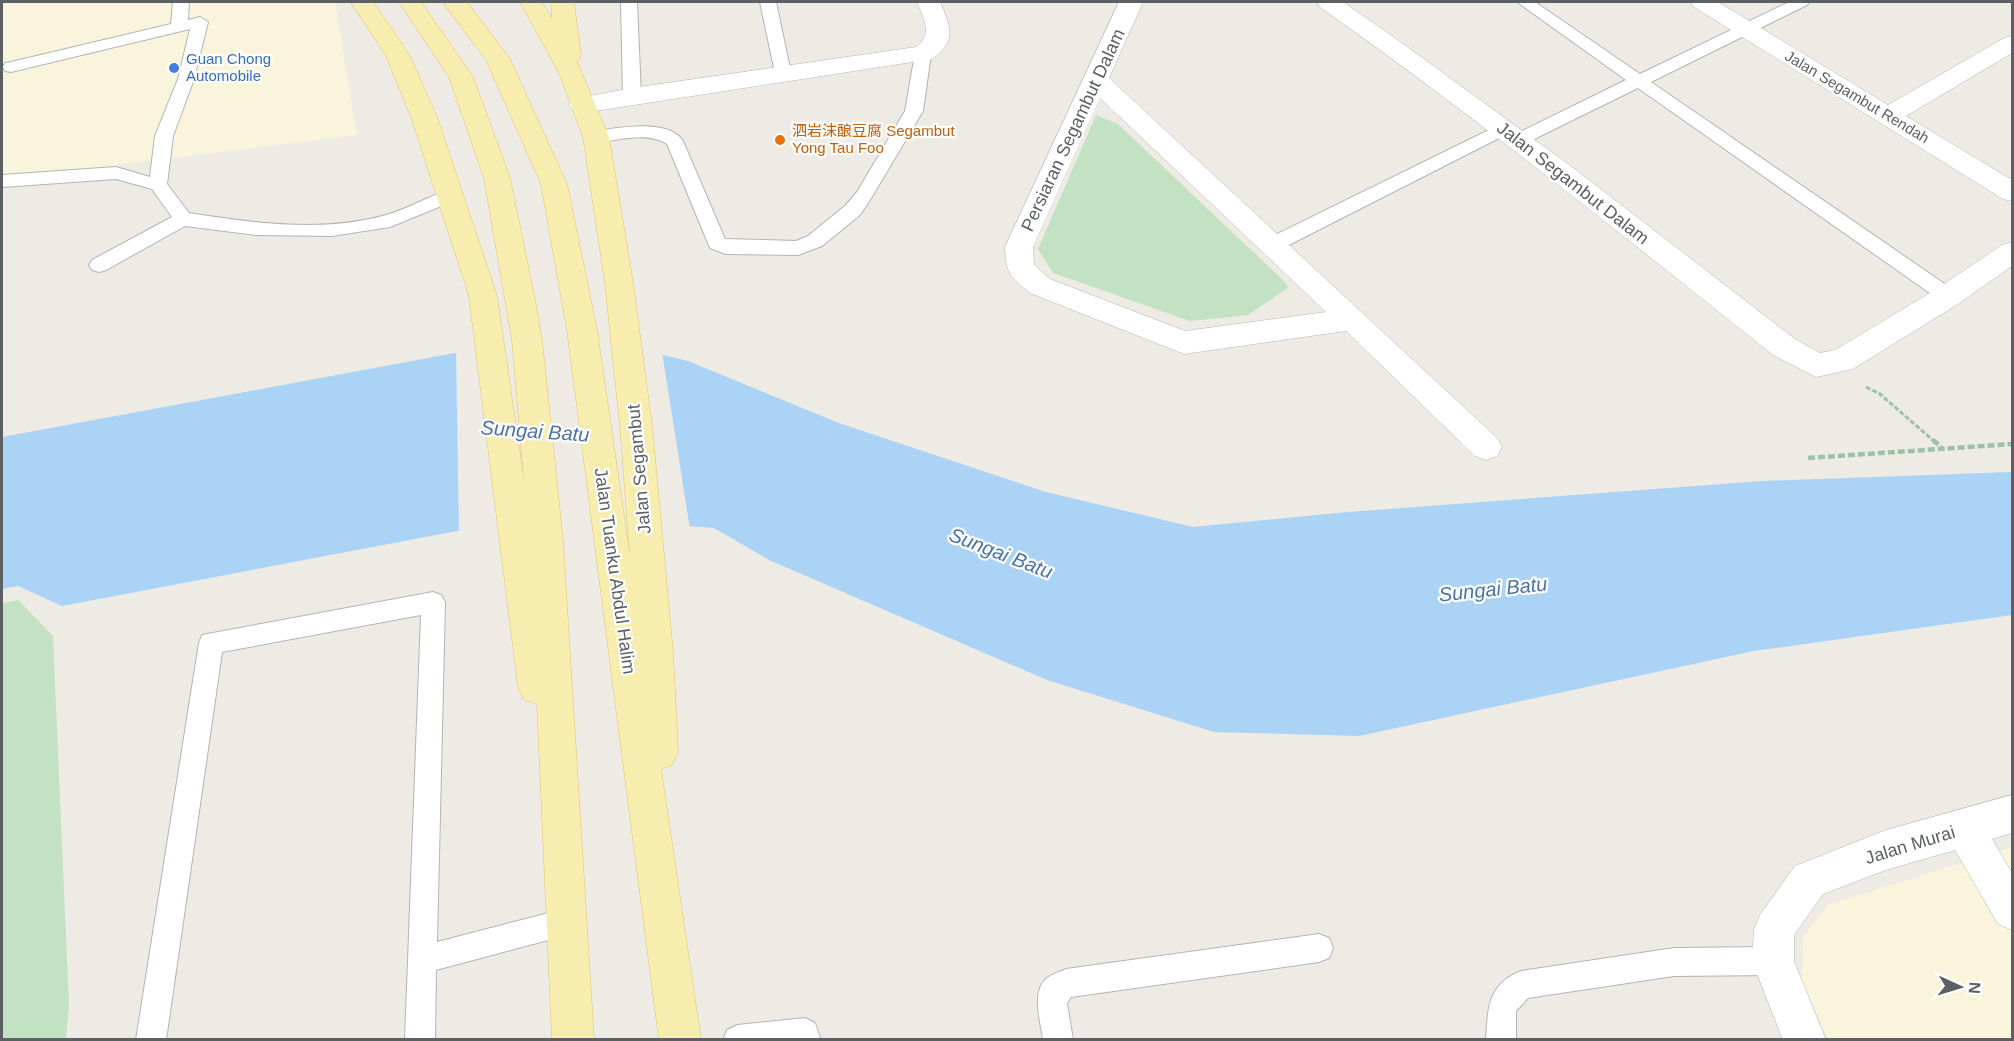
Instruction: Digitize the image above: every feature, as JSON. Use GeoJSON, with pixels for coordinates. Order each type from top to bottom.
{"type":"FeatureCollection","features":[{"type":"Feature","properties":{"kind":"main road"},"geometry":{"type":"LineString","coordinates":[[362,2],[398,56],[424,117],[483,296],[526,630],[565,871]]}},
{"type":"Feature","properties":{"kind":"main road"},"geometry":{"type":"LineString","coordinates":[[410,2],[461,77],[497,178],[521,300],[527,340],[546,541],[573,1040]]}},
{"type":"Feature","properties":{"kind":"main road","name":"Jalan Tuanku Abdul Halim"},"geometry":{"type":"LineString","coordinates":[[455,2],[498,58],[554,184],[582,330],[668,952]]}},
{"type":"Feature","properties":{"kind":"main road","name":"Jalan Segambut"},"geometry":{"type":"LineString","coordinates":[[531,2],[571,73],[596,137],[619,283],[636,426],[655,652],[668,952]]}},
{"type":"Feature","properties":{"kind":"main road"},"geometry":{"type":"LineString","coordinates":[[562,2],[571,73]]}},
{"type":"Feature","properties":{"kind":"main road"},"geometry":{"type":"LineString","coordinates":[[668,952],[680,1040]]}},
{"type":"Feature","properties":{"kind":"street"},"geometry":{"type":"LineString","coordinates":[[582,105],[931,47],[938,27],[929,2]]}},
{"type":"Feature","properties":{"kind":"street","name":"Persiaran Segambut Dalam"},"geometry":{"type":"LineString","coordinates":[[1131,2],[1097,81],[1019,247],[1020,269],[1040,286],[1184,343],[1352,319]]}},
{"type":"Feature","properties":{"kind":"street","name":"Jalan Segambut Dalam"},"geometry":{"type":"LineString","coordinates":[[1328,2],[1404,54],[1511,134],[1784,347],[1816,365]]}},
{"type":"Feature","properties":{"kind":"street","name":"Jalan Segambut Rendah"},"geometry":{"type":"LineString","coordinates":[[1702,2],[2013,192]]}},
{"type":"Feature","properties":{"kind":"street"},"geometry":{"type":"LineString","coordinates":[[1887,116],[2013,43]]}},
{"type":"Feature","properties":{"kind":"street"},"geometry":{"type":"LineString","coordinates":[[1097,81],[1486,447]]}},
{"type":"Feature","properties":{"kind":"street"},"geometry":{"type":"LineString","coordinates":[[1816,365],[1842,361],[1948,296],[2013,252]]}},
{"type":"Feature","properties":{"kind":"street","name":"Jalan Murai"},"geometry":{"type":"LineString","coordinates":[[1773,961],[1774,929],[1809,880],[1886,850],[2013,814]]}},
{"type":"Feature","properties":{"kind":"street"},"geometry":{"type":"LineString","coordinates":[[1964,828],[2013,909]]}},
{"type":"Feature","properties":{"kind":"street"},"geometry":{"type":"LineString","coordinates":[[1773,961],[1805,1040]]}},
{"type":"Feature","properties":{"kind":"lane"},"geometry":{"type":"LineString","coordinates":[[179,27],[181,2]]}},
{"type":"Feature","properties":{"kind":"lane"},"geometry":{"type":"LineString","coordinates":[[629,2],[632,96]]}},
{"type":"Feature","properties":{"kind":"lane"},"geometry":{"type":"LineString","coordinates":[[768,2],[783,73]]}},
{"type":"Feature","properties":{"kind":"lane"},"geometry":{"type":"LineString","coordinates":[[1525,2],[1948,296]]}},
{"type":"Feature","properties":{"kind":"lane"},"geometry":{"type":"LineString","coordinates":[[1272,245],[1511,134],[1638,80],[1801,2]]}},
{"type":"Feature","properties":{"kind":"lane"},"geometry":{"type":"LineString","coordinates":[[12,67],[200,22],[186,79],[164,136],[158,185]]}},
{"type":"Feature","properties":{"kind":"lane"},"geometry":{"type":"LineString","coordinates":[[596,137],[658,132],[668,135],[674,141],[717,243],[726,247],[798,248],[815,242],[853,210],[864,196],[914,111],[931,47]]}},
{"type":"Feature","properties":{"kind":"lane"},"geometry":{"type":"LineString","coordinates":[[2,181],[116,173],[158,185],[183,219]]}},
{"type":"Feature","properties":{"kind":"lane"},"geometry":{"type":"LineString","coordinates":[[99,265],[183,219],[237,228],[298,230],[337,228],[382,223],[450,196]]}},
{"type":"Feature","properties":{"kind":"lane"},"geometry":{"type":"LineString","coordinates":[[151,1040],[211,643],[433,602],[420,1040]]}},
{"type":"Feature","properties":{"kind":"lane"},"geometry":{"type":"LineString","coordinates":[[422,960],[568,922]]}},
{"type":"Feature","properties":{"kind":"lane"},"geometry":{"type":"LineString","coordinates":[[1058,1040],[1053,1003],[1054,991],[1066,983],[1319,948]]}},
{"type":"Feature","properties":{"kind":"lane"},"geometry":{"type":"LineString","coordinates":[[1501,1040],[1502,1005],[1521,986],[1674,962],[1773,961]]}},
{"type":"Feature","properties":{"kind":"lane"},"geometry":{"type":"LineString","coordinates":[[737,1040],[805,1033],[806,1040]]}},
{"type":"Feature","properties":{"kind":"path"},"geometry":{"type":"LineString","coordinates":[[1816,365],[1880,394],[1943,449]]}},
{"type":"Feature","properties":{"kind":"path"},"geometry":{"type":"LineString","coordinates":[[1808,458],[2013,444]]}},
{"type":"Feature","properties":{"kind":"shaded area","name":"Guan Chong Automobile"},"geometry":{"type":"Polygon","coordinates":[[[2,2],[335,2],[357,135],[2,179],[2,2]]]}},
{"type":"Feature","properties":{"kind":"shaded area"},"geometry":{"type":"Polygon","coordinates":[[[2012,847],[2012,1039],[1828,1039],[1802,981],[1803,938],[1828,905],[2012,847]]]}},
{"type":"Feature","properties":{"kind":"green space"},"geometry":{"type":"Polygon","coordinates":[[[1096,115],[1118,124],[1286,283],[1288,288],[1248,315],[1190,321],[1053,273],[1038,249],[1096,115]]]}},
{"type":"Feature","properties":{"kind":"green space"},"geometry":{"type":"Polygon","coordinates":[[[18,600],[53,636],[69,1006],[66,1039],[2,1039],[2,603],[18,600]]]}},
{"type":"Feature","properties":{"kind":"water","name":"Sungai Batu"},"geometry":{"type":"Polygon","coordinates":[[[620,345],[688,361],[839,423],[1046,492],[1193,527],[1348,512],[1762,481],[2012,472],[2012,615],[1754,651],[1359,736],[1214,732],[1047,680],[769,560],[714,528],[593,519],[457,531],[62,606],[18,586],[2,589],[2,437],[455,353],[620,345]]]}},
{"type":"Feature","properties":{"kind":"pier"},"geometry":{"type":"Polygon","coordinates":[[[621,342],[662,352],[690,529],[593,522],[459,534],[456,350],[621,342]]]}},
{"type":"Feature","properties":{"kind":"place","name":"Guan Chong Automobile"},"geometry":{"type":"Point","coordinates":[174,68]}},
{"type":"Feature","properties":{"kind":"place","name":"泗岩沫酿豆腐 Segambut Yong Tau Foo"},"geometry":{"type":"Point","coordinates":[780,140]}}]}
